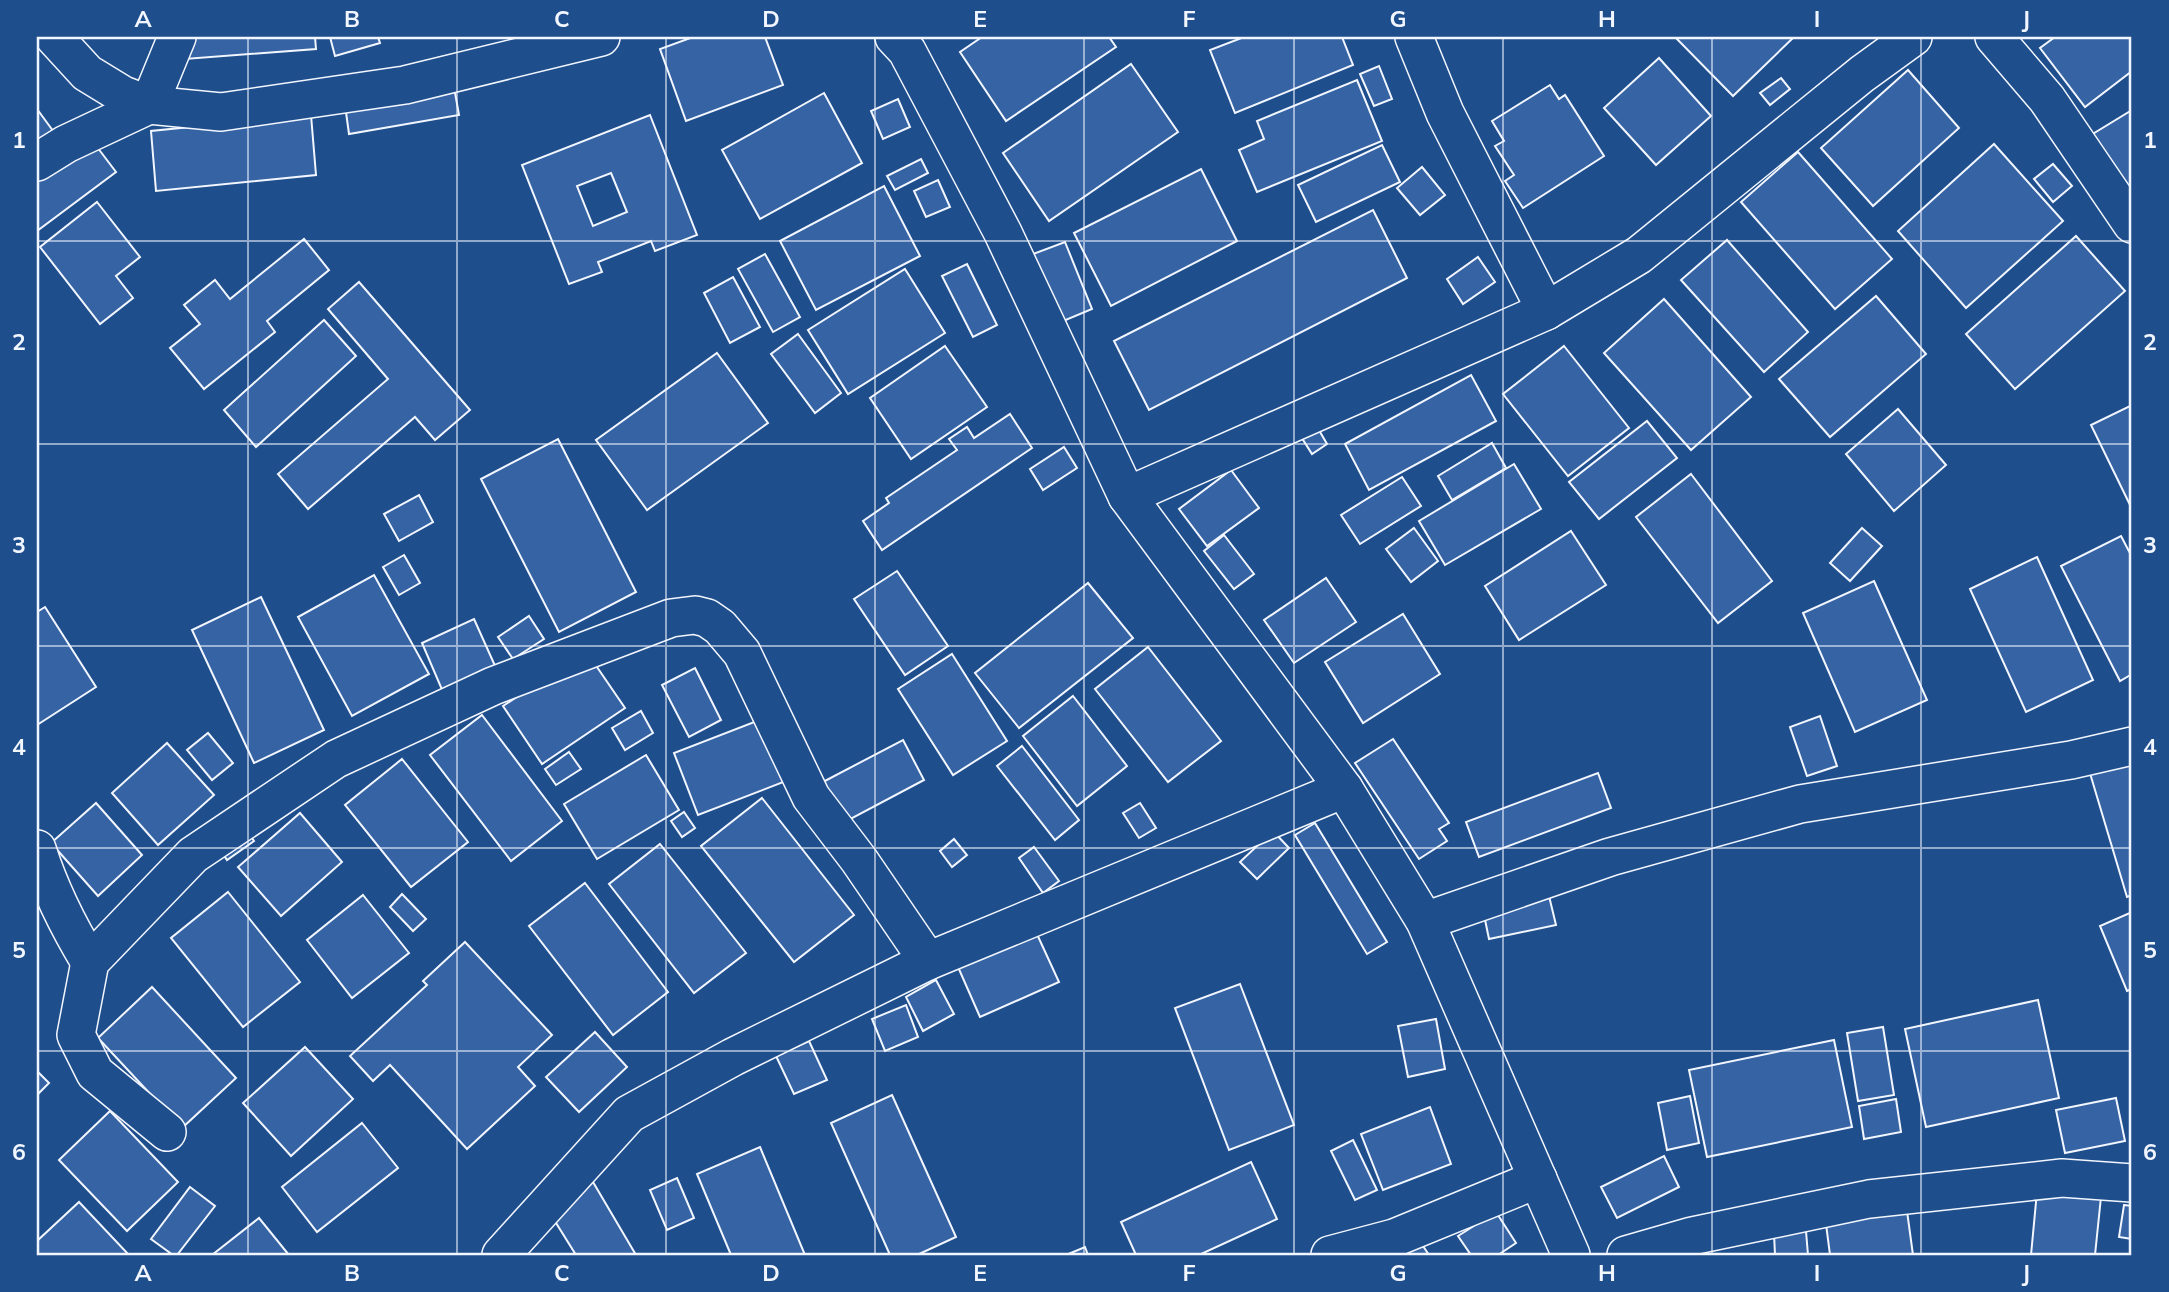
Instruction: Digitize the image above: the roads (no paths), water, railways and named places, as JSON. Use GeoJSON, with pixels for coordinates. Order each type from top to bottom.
{"type":"FeatureCollection","features":[{"type":"Feature","properties":{"kind":"street"},"geometry":{"type":"LineString","coordinates":[[54,37],[87,73],[123,95],[149,105],[220,112],[405,85],[601,37]]}},
{"type":"Feature","properties":{"kind":"street"},"geometry":{"type":"LineString","coordinates":[[37,162],[66,144],[149,105],[177,37]]}},
{"type":"Feature","properties":{"kind":"street"},"geometry":{"type":"LineString","coordinates":[[894,37],[907,51],[1003,233],[1127,496],[1344,789],[1425,921],[1571,1255]]}},
{"type":"Feature","properties":{"kind":"street"},"geometry":{"type":"LineString","coordinates":[[1414,37],[1445,113],[1546,311]]}},
{"type":"Feature","properties":{"kind":"street"},"geometry":{"type":"LineString","coordinates":[[1127,496],[1546,311],[1639,255],[1852,82],[1913,37]]}},
{"type":"Feature","properties":{"kind":"street"},"geometry":{"type":"LineString","coordinates":[[1994,37],[2047,99],[2132,224]]}},
{"type":"Feature","properties":{"kind":"street"},"geometry":{"type":"LineString","coordinates":[[167,1132],[95,1073],[76,1035],[90,962],[193,855],[336,759],[493,686],[671,618],[695,615],[707,618],[720,627],[742,653],[811,797],[859,860],[929,961]]}},
{"type":"Feature","properties":{"kind":"street"},"geometry":{"type":"LineString","coordinates":[[1425,921],[1610,858],[1800,804],[2071,760],[2132,746]]}},
{"type":"Feature","properties":{"kind":"street"},"geometry":{"type":"LineString","coordinates":[[501,1255],[629,1114],[733,1057],[929,961],[1344,789]]}},
{"type":"Feature","properties":{"kind":"street"},"geometry":{"type":"LineString","coordinates":[[37,849],[47,882],[69,928],[90,962]]}},
{"type":"Feature","properties":{"kind":"street"},"geometry":{"type":"LineString","coordinates":[[1626,1255],[1692,1236],[1869,1199],[2062,1178],[2132,1183]]}},
{"type":"Feature","properties":{"kind":"street"},"geometry":{"type":"LineString","coordinates":[[1330,1255],[1394,1238],[1538,1180]]}}]}
